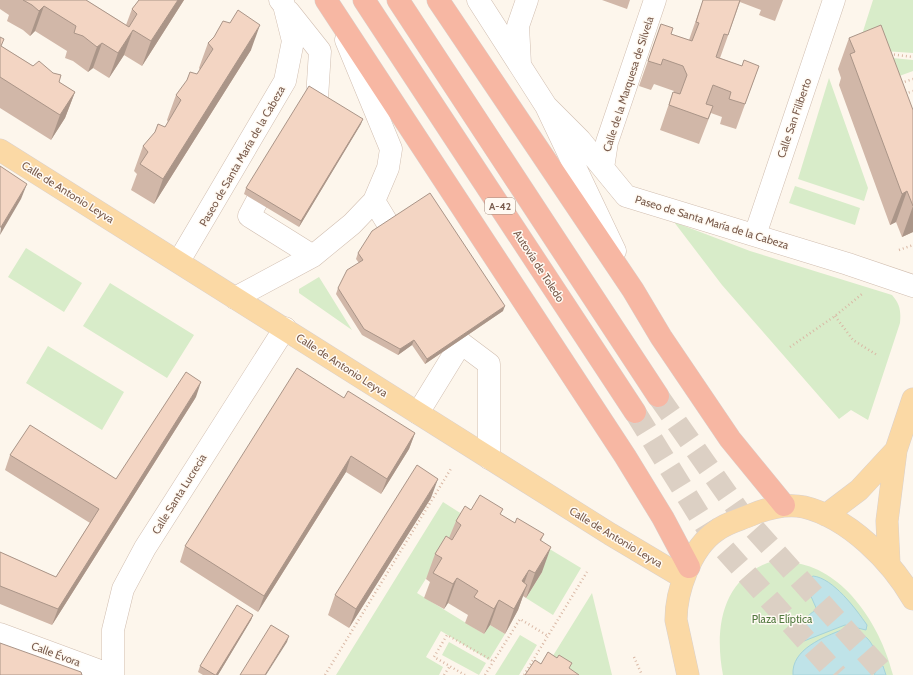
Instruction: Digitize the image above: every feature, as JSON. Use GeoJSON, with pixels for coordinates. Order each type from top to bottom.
{"type":"FeatureCollection","features":[{"type":"Feature","properties":{"kind":"highway","name":"Autovía de Toledo"},"geometry":{"type":"LineString","coordinates":[[364,0],[635,412]]}},
{"type":"Feature","properties":{"kind":"highway","name":"A-42"},"geometry":{"type":"LineString","coordinates":[[398,0],[658,396]]}},
{"type":"Feature","properties":{"kind":"highway"},"geometry":{"type":"LineString","coordinates":[[438,0],[633,290],[661,337],[730,438],[784,505]]}},
{"type":"Feature","properties":{"kind":"highway"},"geometry":{"type":"LineString","coordinates":[[331,8],[625,456],[663,518],[687,572]]}},
{"type":"Feature","properties":{"kind":"main road","name":"Calle de Antonio Leyva"},"geometry":{"type":"LineString","coordinates":[[0,150],[179,261],[489,458],[687,572]]}},
{"type":"Feature","properties":{"kind":"main road"},"geometry":{"type":"LineString","coordinates":[[889,564],[887,521],[896,450],[913,399]]}},
{"type":"Feature","properties":{"kind":"main road"},"geometry":{"type":"LineString","coordinates":[[826,516],[859,490],[896,450]]}},
{"type":"Feature","properties":{"kind":"main road"},"geometry":{"type":"LineString","coordinates":[[688,675],[677,629],[676,612],[687,572],[695,554],[704,542],[722,526],[758,512],[784,505],[804,507],[826,516],[867,543],[889,564],[913,599]]}},
{"type":"Feature","properties":{"kind":"main road"},"geometry":{"type":"LineString","coordinates":[[680,639],[682,675]]}},
{"type":"Feature","properties":{"kind":"street","name":"Paseo de Santa María de la Cabeza"},"geometry":{"type":"LineString","coordinates":[[478,0],[546,106],[633,290]]}},
{"type":"Feature","properties":{"kind":"street"},"geometry":{"type":"LineString","coordinates":[[520,65],[518,26],[527,0]]}},
{"type":"Feature","properties":{"kind":"street","name":"Calle de la Marquesa de Silvela"},"geometry":{"type":"LineString","coordinates":[[603,168],[607,142],[654,0]]}},
{"type":"Feature","properties":{"kind":"street","name":"Calle San Filiberto"},"geometry":{"type":"LineString","coordinates":[[755,235],[834,0]]}},
{"type":"Feature","properties":{"kind":"street","name":"Paseo de Santa María de la Cabeza"},"geometry":{"type":"LineString","coordinates":[[179,261],[285,81],[294,41],[282,2]]}},
{"type":"Feature","properties":{"kind":"street"},"geometry":{"type":"LineString","coordinates":[[282,2],[320,51],[317,98]]}},
{"type":"Feature","properties":{"kind":"street"},"geometry":{"type":"LineString","coordinates":[[235,298],[312,256],[352,224],[374,201],[388,168],[391,149],[331,8]]}},
{"type":"Feature","properties":{"kind":"street","name":"Paseo de Santa María de la Cabeza"},"geometry":{"type":"LineString","coordinates":[[546,106],[580,140],[626,196],[755,235],[913,286]]}},
{"type":"Feature","properties":{"kind":"street"},"geometry":{"type":"LineString","coordinates":[[258,201],[249,216],[312,256]]}},
{"type":"Feature","properties":{"kind":"street"},"geometry":{"type":"LineString","coordinates":[[374,201],[411,262]]}},
{"type":"Feature","properties":{"kind":"street"},"geometry":{"type":"LineString","coordinates":[[432,296],[461,343],[489,364],[489,458]]}},
{"type":"Feature","properties":{"kind":"street","name":"Calle Santa Lucrecia"},"geometry":{"type":"LineString","coordinates":[[112,675],[113,630],[123,589],[145,548],[285,328]]}},
{"type":"Feature","properties":{"kind":"street"},"geometry":{"type":"LineString","coordinates":[[418,413],[461,343]]}},
{"type":"Feature","properties":{"kind":"street","name":"Calle Évora"},"geometry":{"type":"LineString","coordinates":[[0,634],[112,675]]}},
{"type":"Feature","properties":{"kind":"path"},"geometry":{"type":"LineString","coordinates":[[889,54],[913,57]]}},
{"type":"Feature","properties":{"kind":"path"},"geometry":{"type":"LineString","coordinates":[[894,86],[913,79]]}},
{"type":"Feature","properties":{"kind":"path"},"geometry":{"type":"LineString","coordinates":[[900,96],[913,91]]}},
{"type":"Feature","properties":{"kind":"path"},"geometry":{"type":"LineString","coordinates":[[900,250],[913,245]]}},
{"type":"Feature","properties":{"kind":"path"},"geometry":{"type":"LineString","coordinates":[[790,346],[835,316],[863,292]]}},
{"type":"Feature","properties":{"kind":"path"},"geometry":{"type":"LineString","coordinates":[[835,316],[853,340],[877,355]]}},
{"type":"Feature","properties":{"kind":"path"},"geometry":{"type":"LineString","coordinates":[[325,675],[452,467]]}},
{"type":"Feature","properties":{"kind":"path"},"geometry":{"type":"LineString","coordinates":[[524,675],[587,572]]}},
{"type":"Feature","properties":{"kind":"path"},"geometry":{"type":"LineString","coordinates":[[485,675],[520,619],[548,636]]}},
{"type":"Feature","properties":{"kind":"path"},"geometry":{"type":"LineString","coordinates":[[465,675],[434,657],[447,634],[493,661]]}},
{"type":"Feature","properties":{"kind":"path"},"geometry":{"type":"LineString","coordinates":[[634,657],[642,675]]}},
{"type":"Feature","properties":{"kind":"path"},"geometry":{"type":"LineString","coordinates":[[444,675],[450,666]]}},
{"type":"Feature","properties":{"kind":"green space"},"geometry":{"type":"Polygon","coordinates":[[[873,0],[913,0],[913,53],[870,50],[858,47],[873,0]]]}},
{"type":"Feature","properties":{"kind":"green space"},"geometry":{"type":"Polygon","coordinates":[[[872,56],[913,60],[913,71],[883,82],[872,56]]]}},
{"type":"Feature","properties":{"kind":"green space"},"geometry":{"type":"Polygon","coordinates":[[[829,78],[868,188],[864,201],[798,179],[829,78]]]}},
{"type":"Feature","properties":{"kind":"green space"},"geometry":{"type":"Polygon","coordinates":[[[795,186],[860,208],[855,225],[789,203],[795,186]]]}},
{"type":"Feature","properties":{"kind":"green space"},"geometry":{"type":"Polygon","coordinates":[[[674,222],[750,251],[892,295],[897,301],[899,308],[900,323],[868,420],[851,410],[839,419],[722,285],[674,222]]]}},
{"type":"Feature","properties":{"kind":"green space"},"geometry":{"type":"Polygon","coordinates":[[[26,248],[82,283],[64,312],[8,277],[26,248]]]}},
{"type":"Feature","properties":{"kind":"green space"},"geometry":{"type":"Polygon","coordinates":[[[319,277],[352,330],[299,293],[299,289],[319,277]]]}},
{"type":"Feature","properties":{"kind":"green space"},"geometry":{"type":"Polygon","coordinates":[[[110,283],[194,335],[167,378],[83,326],[110,283]]]}},
{"type":"Feature","properties":{"kind":"green space"},"geometry":{"type":"Polygon","coordinates":[[[48,346],[124,392],[102,430],[26,383],[48,346]]]}},
{"type":"Feature","properties":{"kind":"green space"},"geometry":{"type":"Polygon","coordinates":[[[443,502],[465,516],[417,593],[484,634],[490,625],[505,634],[489,660],[441,631],[426,657],[443,667],[439,675],[336,675],[443,502]]]}},
{"type":"Feature","properties":{"kind":"green space"},"geometry":{"type":"Polygon","coordinates":[[[543,545],[581,568],[553,615],[526,598],[542,572],[543,545]]]}},
{"type":"Feature","properties":{"kind":"green space","name":"Plaza Elíptica"},"geometry":{"type":"Polygon","coordinates":[[[773,561],[798,563],[818,570],[834,580],[848,592],[872,623],[881,640],[893,675],[723,675],[720,657],[721,622],[732,592],[742,579],[756,569],[773,561]]]}},
{"type":"Feature","properties":{"kind":"green space"},"geometry":{"type":"Polygon","coordinates":[[[592,593],[612,675],[541,675],[592,593]]]}},
{"type":"Feature","properties":{"kind":"green space"},"geometry":{"type":"Polygon","coordinates":[[[520,635],[537,645],[519,675],[495,675],[520,635]]]}},
{"type":"Feature","properties":{"kind":"green space"},"geometry":{"type":"Polygon","coordinates":[[[449,642],[486,663],[479,675],[442,655],[449,642]]]}},
{"type":"Feature","properties":{"kind":"water"},"geometry":{"type":"Polygon","coordinates":[[[813,576],[828,582],[843,595],[867,625],[866,630],[845,625],[804,641],[803,631],[805,622],[809,615],[817,610],[806,585],[807,580],[813,576]]]}},
{"type":"Feature","properties":{"kind":"water"},"geometry":{"type":"Polygon","coordinates":[[[844,629],[853,630],[860,633],[872,644],[876,659],[872,675],[793,675],[797,658],[803,651],[819,640],[844,629]]]}},
{"type":"Feature","properties":{"kind":"water"},"geometry":{"type":"Polygon","coordinates":[[[879,664],[883,666],[886,675],[874,675],[879,664]]]}},
{"type":"Feature","properties":{"kind":"building"},"geometry":{"type":"Polygon","coordinates":[[[23,0],[86,0],[129,27],[137,14],[132,9],[139,0],[178,0],[151,41],[133,30],[118,53],[102,43],[97,47],[83,36],[74,33],[76,26],[44,6],[39,11],[23,0]]]}},
{"type":"Feature","properties":{"kind":"building"},"geometry":{"type":"Polygon","coordinates":[[[703,0],[740,0],[728,35],[724,34],[716,57],[742,66],[744,60],[759,66],[745,104],[729,99],[731,92],[713,85],[706,104],[713,106],[708,119],[669,105],[673,92],[680,94],[687,75],[683,66],[663,59],[661,65],[648,61],[661,24],[673,28],[671,34],[692,41],[699,23],[696,22],[703,0]]]}},
{"type":"Feature","properties":{"kind":"building"},"geometry":{"type":"Polygon","coordinates":[[[238,10],[260,25],[163,179],[140,164],[148,152],[143,146],[155,132],[158,124],[165,127],[181,100],[176,95],[187,80],[190,72],[197,74],[213,49],[208,43],[214,37],[223,21],[230,23],[238,10]]]}},
{"type":"Feature","properties":{"kind":"building"},"geometry":{"type":"Polygon","coordinates":[[[881,25],[913,110],[913,206],[907,191],[902,194],[850,54],[855,52],[849,38],[881,25]]]}},
{"type":"Feature","properties":{"kind":"building"},"geometry":{"type":"Polygon","coordinates":[[[0,37],[4,39],[1,46],[33,66],[39,61],[53,73],[61,75],[59,82],[75,92],[60,115],[0,77],[0,37]]]}},
{"type":"Feature","properties":{"kind":"building"},"geometry":{"type":"Polygon","coordinates":[[[309,86],[363,119],[301,221],[246,188],[309,86]]]}},
{"type":"Feature","properties":{"kind":"building"},"geometry":{"type":"Polygon","coordinates":[[[0,166],[27,184],[1,227],[0,227],[0,166]]]}},
{"type":"Feature","properties":{"kind":"building"},"geometry":{"type":"Polygon","coordinates":[[[430,193],[505,306],[427,359],[414,340],[400,349],[364,329],[338,288],[347,270],[363,260],[358,253],[372,231],[430,193]]]}},
{"type":"Feature","properties":{"kind":"building"},"geometry":{"type":"Polygon","coordinates":[[[297,368],[344,398],[348,391],[415,433],[387,479],[351,456],[264,596],[185,546],[297,368]]]}},
{"type":"Feature","properties":{"kind":"building"},"geometry":{"type":"Polygon","coordinates":[[[186,372],[201,382],[58,609],[0,586],[0,552],[56,577],[99,509],[10,455],[30,425],[116,479],[186,372]]]}},
{"type":"Feature","properties":{"kind":"building"},"geometry":{"type":"Polygon","coordinates":[[[417,465],[438,479],[356,609],[335,595],[417,465]]]}},
{"type":"Feature","properties":{"kind":"building"},"geometry":{"type":"Polygon","coordinates":[[[480,495],[503,509],[500,514],[515,523],[517,518],[544,534],[540,540],[551,547],[535,573],[529,570],[522,581],[527,585],[514,609],[499,600],[494,609],[474,597],[478,591],[457,578],[453,584],[433,573],[442,558],[435,554],[446,536],[452,540],[461,525],[456,521],[465,506],[471,510],[480,495]]]}},
{"type":"Feature","properties":{"kind":"building"},"geometry":{"type":"Polygon","coordinates":[[[237,605],[253,615],[215,675],[200,666],[237,605]]]}},
{"type":"Feature","properties":{"kind":"building"},"geometry":{"type":"Polygon","coordinates":[[[271,625],[289,636],[265,675],[240,675],[271,625]]]}},
{"type":"Feature","properties":{"kind":"building"},"geometry":{"type":"Polygon","coordinates":[[[0,643],[81,672],[82,675],[0,675],[0,643]]]}},
{"type":"Feature","properties":{"kind":"building"},"geometry":{"type":"Polygon","coordinates":[[[548,652],[557,658],[559,655],[572,663],[569,668],[579,675],[525,675],[535,660],[541,664],[548,652]]]}},
{"type":"Feature","properties":{"kind":"tunnel"},"geometry":{"type":"LineString","coordinates":[[658,396],[741,514],[886,675]]}},
{"type":"Feature","properties":{"kind":"tunnel"},"geometry":{"type":"LineString","coordinates":[[635,412],[710,533],[837,675]]}}]}
